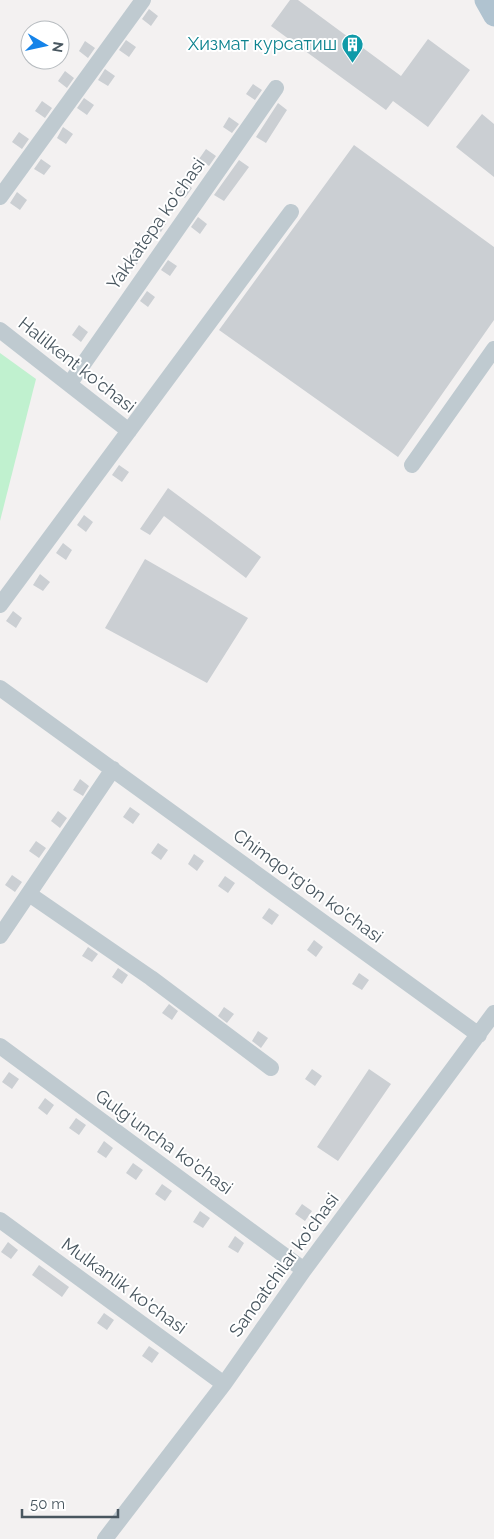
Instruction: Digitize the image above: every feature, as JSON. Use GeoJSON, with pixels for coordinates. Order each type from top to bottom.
{"type":"FeatureCollection","features":[{"type":"Feature","properties":{"kind":"main road"},"geometry":{"type":"LineString","coordinates":[[485,0],[494,16]]}},
{"type":"Feature","properties":{"kind":"street"},"geometry":{"type":"LineString","coordinates":[[0,197],[143,0]]}},
{"type":"Feature","properties":{"kind":"street","name":"Yakkatepa ko'chasi"},"geometry":{"type":"LineString","coordinates":[[70,383],[276,88]]}},
{"type":"Feature","properties":{"kind":"street"},"geometry":{"type":"LineString","coordinates":[[0,605],[291,212]]}},
{"type":"Feature","properties":{"kind":"street","name":"Halilkent ko'chasi"},"geometry":{"type":"LineString","coordinates":[[0,330],[129,431]]}},
{"type":"Feature","properties":{"kind":"street"},"geometry":{"type":"LineString","coordinates":[[412,465],[494,349]]}},
{"type":"Feature","properties":{"kind":"street","name":"Chimqo'rg'on ko'chasi"},"geometry":{"type":"LineString","coordinates":[[0,688],[479,1035]]}},
{"type":"Feature","properties":{"kind":"street"},"geometry":{"type":"LineString","coordinates":[[0,936],[113,770]]}},
{"type":"Feature","properties":{"kind":"street"},"geometry":{"type":"LineString","coordinates":[[29,894],[151,978],[271,1068]]}},
{"type":"Feature","properties":{"kind":"street","name":"Sanoatchilar ko'chasi"},"geometry":{"type":"LineString","coordinates":[[105,1539],[224,1384],[304,1270],[494,1013]]}},
{"type":"Feature","properties":{"kind":"street","name":"Gulg'uncha ko'chasi"},"geometry":{"type":"LineString","coordinates":[[0,1046],[304,1270]]}},
{"type":"Feature","properties":{"kind":"street","name":"Mulkanlik ko'chasi"},"geometry":{"type":"LineString","coordinates":[[0,1220],[224,1384]]}},
{"type":"Feature","properties":{"kind":"green space"},"geometry":{"type":"Polygon","coordinates":[[[0,353],[36,379],[0,521],[0,353]]]}},
{"type":"Feature","properties":{"kind":"building","name":"Хизмат курсатиш"},"geometry":{"type":"Polygon","coordinates":[[[290,0],[298,0],[401,76],[428,39],[470,70],[428,127],[393,101],[386,110],[271,26],[290,0]]]}},
{"type":"Feature","properties":{"kind":"building"},"geometry":{"type":"Polygon","coordinates":[[[149,9],[158,16],[151,26],[142,19],[149,9]]]}},
{"type":"Feature","properties":{"kind":"building"},"geometry":{"type":"Polygon","coordinates":[[[126,40],[136,47],[129,57],[119,50],[126,40]]]}},
{"type":"Feature","properties":{"kind":"building"},"geometry":{"type":"Polygon","coordinates":[[[85,41],[95,48],[88,58],[79,51],[85,41]]]}},
{"type":"Feature","properties":{"kind":"building"},"geometry":{"type":"Polygon","coordinates":[[[105,69],[115,76],[108,86],[98,80],[105,69]]]}},
{"type":"Feature","properties":{"kind":"building"},"geometry":{"type":"Polygon","coordinates":[[[65,71],[74,78],[67,88],[58,81],[65,71]]]}},
{"type":"Feature","properties":{"kind":"building"},"geometry":{"type":"Polygon","coordinates":[[[253,84],[262,90],[255,100],[246,94],[253,84]]]}},
{"type":"Feature","properties":{"kind":"building"},"geometry":{"type":"Polygon","coordinates":[[[84,98],[94,105],[87,115],[77,108],[84,98]]]}},
{"type":"Feature","properties":{"kind":"building"},"geometry":{"type":"Polygon","coordinates":[[[42,101],[52,108],[45,118],[35,111],[42,101]]]}},
{"type":"Feature","properties":{"kind":"building"},"geometry":{"type":"Polygon","coordinates":[[[278,103],[287,110],[266,143],[256,137],[278,103]]]}},
{"type":"Feature","properties":{"kind":"building"},"geometry":{"type":"Polygon","coordinates":[[[482,114],[494,124],[494,177],[456,147],[482,114]]]}},
{"type":"Feature","properties":{"kind":"building"},"geometry":{"type":"Polygon","coordinates":[[[229,117],[239,124],[232,133],[223,127],[229,117]]]}},
{"type":"Feature","properties":{"kind":"building"},"geometry":{"type":"Polygon","coordinates":[[[63,127],[73,134],[66,144],[57,138],[63,127]]]}},
{"type":"Feature","properties":{"kind":"building"},"geometry":{"type":"Polygon","coordinates":[[[19,132],[29,139],[22,149],[12,142],[19,132]]]}},
{"type":"Feature","properties":{"kind":"building"},"geometry":{"type":"Polygon","coordinates":[[[354,145],[494,247],[494,320],[398,457],[219,330],[354,145]]]}},
{"type":"Feature","properties":{"kind":"building"},"geometry":{"type":"Polygon","coordinates":[[[206,149],[216,156],[209,166],[199,159],[206,149]]]}},
{"type":"Feature","properties":{"kind":"building"},"geometry":{"type":"Polygon","coordinates":[[[41,159],[51,166],[44,175],[34,169],[41,159]]]}},
{"type":"Feature","properties":{"kind":"building"},"geometry":{"type":"Polygon","coordinates":[[[239,160],[249,167],[224,201],[214,195],[239,160]]]}},
{"type":"Feature","properties":{"kind":"building"},"geometry":{"type":"Polygon","coordinates":[[[183,181],[192,188],[185,198],[176,191],[183,181]]]}},
{"type":"Feature","properties":{"kind":"building"},"geometry":{"type":"Polygon","coordinates":[[[17,192],[27,200],[20,210],[10,203],[17,192]]]}},
{"type":"Feature","properties":{"kind":"building"},"geometry":{"type":"Polygon","coordinates":[[[158,215],[167,222],[161,232],[151,225],[158,215]]]}},
{"type":"Feature","properties":{"kind":"building"},"geometry":{"type":"Polygon","coordinates":[[[198,217],[207,224],[200,234],[191,227],[198,217]]]}},
{"type":"Feature","properties":{"kind":"building"},"geometry":{"type":"Polygon","coordinates":[[[132,250],[142,257],[135,267],[125,260],[132,250]]]}},
{"type":"Feature","properties":{"kind":"building"},"geometry":{"type":"Polygon","coordinates":[[[168,260],[177,266],[170,276],[161,270],[168,260]]]}},
{"type":"Feature","properties":{"kind":"building"},"geometry":{"type":"Polygon","coordinates":[[[147,291],[155,297],[148,307],[140,301],[147,291]]]}},
{"type":"Feature","properties":{"kind":"building"},"geometry":{"type":"Polygon","coordinates":[[[79,325],[88,332],[81,342],[72,335],[79,325]]]}},
{"type":"Feature","properties":{"kind":"building"},"geometry":{"type":"Polygon","coordinates":[[[119,465],[129,472],[122,482],[112,475],[119,465]]]}},
{"type":"Feature","properties":{"kind":"building"},"geometry":{"type":"Polygon","coordinates":[[[168,488],[261,557],[246,578],[164,516],[150,535],[140,529],[168,488]]]}},
{"type":"Feature","properties":{"kind":"building"},"geometry":{"type":"Polygon","coordinates":[[[84,515],[93,522],[86,532],[77,525],[84,515]]]}},
{"type":"Feature","properties":{"kind":"building"},"geometry":{"type":"Polygon","coordinates":[[[63,543],[72,550],[66,560],[56,553],[63,543]]]}},
{"type":"Feature","properties":{"kind":"building"},"geometry":{"type":"Polygon","coordinates":[[[145,559],[248,618],[207,683],[105,628],[145,559]]]}},
{"type":"Feature","properties":{"kind":"building"},"geometry":{"type":"Polygon","coordinates":[[[40,574],[50,582],[43,591],[33,585],[40,574]]]}},
{"type":"Feature","properties":{"kind":"building"},"geometry":{"type":"Polygon","coordinates":[[[13,611],[22,618],[16,628],[6,621],[13,611]]]}},
{"type":"Feature","properties":{"kind":"building"},"geometry":{"type":"Polygon","coordinates":[[[80,779],[89,786],[83,796],[73,790],[80,779]]]}},
{"type":"Feature","properties":{"kind":"building"},"geometry":{"type":"Polygon","coordinates":[[[130,807],[140,814],[133,824],[123,817],[130,807]]]}},
{"type":"Feature","properties":{"kind":"building"},"geometry":{"type":"Polygon","coordinates":[[[58,811],[67,818],[60,828],[51,821],[58,811]]]}},
{"type":"Feature","properties":{"kind":"building"},"geometry":{"type":"Polygon","coordinates":[[[36,841],[46,848],[39,858],[29,851],[36,841]]]}},
{"type":"Feature","properties":{"kind":"building"},"geometry":{"type":"Polygon","coordinates":[[[158,843],[168,850],[161,860],[151,853],[158,843]]]}},
{"type":"Feature","properties":{"kind":"building"},"geometry":{"type":"Polygon","coordinates":[[[194,854],[204,861],[197,871],[188,864],[194,854]]]}},
{"type":"Feature","properties":{"kind":"building"},"geometry":{"type":"Polygon","coordinates":[[[12,875],[22,882],[15,892],[5,885],[12,875]]]}},
{"type":"Feature","properties":{"kind":"building"},"geometry":{"type":"Polygon","coordinates":[[[225,876],[235,883],[228,893],[218,886],[225,876]]]}},
{"type":"Feature","properties":{"kind":"building"},"geometry":{"type":"Polygon","coordinates":[[[269,908],[279,915],[272,925],[262,918],[269,908]]]}},
{"type":"Feature","properties":{"kind":"building"},"geometry":{"type":"Polygon","coordinates":[[[314,940],[323,947],[316,957],[307,950],[314,940]]]}},
{"type":"Feature","properties":{"kind":"building"},"geometry":{"type":"Polygon","coordinates":[[[88,947],[98,954],[92,962],[82,956],[88,947]]]}},
{"type":"Feature","properties":{"kind":"building"},"geometry":{"type":"Polygon","coordinates":[[[118,968],[128,975],[122,984],[112,977],[118,968]]]}},
{"type":"Feature","properties":{"kind":"building"},"geometry":{"type":"Polygon","coordinates":[[[359,973],[369,980],[362,990],[352,984],[359,973]]]}},
{"type":"Feature","properties":{"kind":"building"},"geometry":{"type":"Polygon","coordinates":[[[169,1004],[178,1011],[172,1020],[162,1013],[169,1004]]]}},
{"type":"Feature","properties":{"kind":"building"},"geometry":{"type":"Polygon","coordinates":[[[224,1007],[234,1014],[227,1023],[218,1016],[224,1007]]]}},
{"type":"Feature","properties":{"kind":"building"},"geometry":{"type":"Polygon","coordinates":[[[258,1031],[268,1038],[261,1048],[252,1041],[258,1031]]]}},
{"type":"Feature","properties":{"kind":"building"},"geometry":{"type":"Polygon","coordinates":[[[312,1069],[322,1076],[315,1086],[305,1079],[312,1069]]]}},
{"type":"Feature","properties":{"kind":"building"},"geometry":{"type":"Polygon","coordinates":[[[369,1069],[391,1084],[338,1161],[317,1147],[369,1069]]]}},
{"type":"Feature","properties":{"kind":"building"},"geometry":{"type":"Polygon","coordinates":[[[9,1072],[19,1079],[12,1089],[2,1082],[9,1072]]]}},
{"type":"Feature","properties":{"kind":"building"},"geometry":{"type":"Polygon","coordinates":[[[45,1098],[54,1105],[47,1115],[38,1108],[45,1098]]]}},
{"type":"Feature","properties":{"kind":"building"},"geometry":{"type":"Polygon","coordinates":[[[76,1118],[86,1125],[79,1135],[69,1128],[76,1118]]]}},
{"type":"Feature","properties":{"kind":"building"},"geometry":{"type":"Polygon","coordinates":[[[104,1141],[113,1148],[106,1158],[97,1152],[104,1141]]]}},
{"type":"Feature","properties":{"kind":"building"},"geometry":{"type":"Polygon","coordinates":[[[133,1163],[143,1170],[136,1180],[126,1173],[133,1163]]]}},
{"type":"Feature","properties":{"kind":"building"},"geometry":{"type":"Polygon","coordinates":[[[162,1184],[172,1191],[165,1201],[155,1194],[162,1184]]]}},
{"type":"Feature","properties":{"kind":"building"},"geometry":{"type":"Polygon","coordinates":[[[302,1204],[312,1211],[305,1221],[295,1214],[302,1204]]]}},
{"type":"Feature","properties":{"kind":"building"},"geometry":{"type":"Polygon","coordinates":[[[200,1211],[210,1218],[203,1228],[193,1222],[200,1211]]]}},
{"type":"Feature","properties":{"kind":"building"},"geometry":{"type":"Polygon","coordinates":[[[235,1236],[244,1243],[238,1253],[228,1247],[235,1236]]]}},
{"type":"Feature","properties":{"kind":"building"},"geometry":{"type":"Polygon","coordinates":[[[8,1242],[18,1250],[11,1259],[1,1252],[8,1242]]]}},
{"type":"Feature","properties":{"kind":"building"},"geometry":{"type":"Polygon","coordinates":[[[39,1265],[69,1287],[62,1297],[32,1275],[39,1265]]]}},
{"type":"Feature","properties":{"kind":"building"},"geometry":{"type":"Polygon","coordinates":[[[104,1313],[114,1320],[107,1330],[97,1323],[104,1313]]]}},
{"type":"Feature","properties":{"kind":"building"},"geometry":{"type":"Polygon","coordinates":[[[149,1346],[159,1353],[152,1363],[142,1356],[149,1346]]]}},
{"type":"Feature","properties":{"kind":"place","name":"Хизмат курсатиш"},"geometry":{"type":"Point","coordinates":[353,63]}}]}
